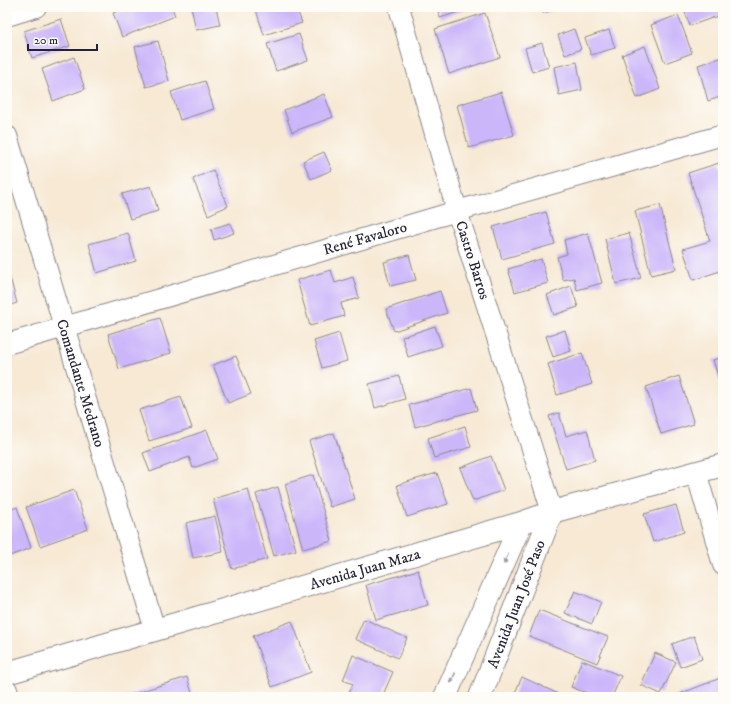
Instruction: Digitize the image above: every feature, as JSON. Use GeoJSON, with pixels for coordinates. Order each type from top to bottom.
{"type":"FeatureCollection","features":[{"type":"Feature","properties":{"kind":"main road","name":"Avenida Juan Maza"},"geometry":{"type":"LineString","coordinates":[[7,673],[521,523],[552,512],[723,464]]}},
{"type":"Feature","properties":{"kind":"main road","name":"Avenida Juan José Paso"},"geometry":{"type":"LineString","coordinates":[[480,697],[552,512]]}},
{"type":"Feature","properties":{"kind":"main road","name":"Avenida Juan José Paso"},"geometry":{"type":"LineString","coordinates":[[445,697],[521,523]]}},
{"type":"Feature","properties":{"kind":"street"},"geometry":{"type":"LineString","coordinates":[[7,16],[36,7]]}},
{"type":"Feature","properties":{"kind":"street","name":"Castro Barros"},"geometry":{"type":"LineString","coordinates":[[399,7],[457,211],[552,512]]}},
{"type":"Feature","properties":{"kind":"street","name":"René Favaloro"},"geometry":{"type":"LineString","coordinates":[[7,344],[457,211],[723,135]]}},
{"type":"Feature","properties":{"kind":"street","name":"Comandante Medrano"},"geometry":{"type":"LineString","coordinates":[[7,136],[155,630]]}},
{"type":"Feature","properties":{"kind":"street"},"geometry":{"type":"LineString","coordinates":[[696,472],[723,565]]}},
{"type":"Feature","properties":{"kind":"street"},"geometry":{"type":"LineString","coordinates":[[7,690],[9,697]]}},
{"type":"Feature","properties":{"kind":"building"},"geometry":{"type":"Polygon","coordinates":[[[128,7],[172,7],[175,16],[122,37],[113,13],[128,7]]]}},
{"type":"Feature","properties":{"kind":"building"},"geometry":{"type":"Polygon","coordinates":[[[191,7],[216,7],[220,25],[196,30],[191,7]]]}},
{"type":"Feature","properties":{"kind":"building"},"geometry":{"type":"Polygon","coordinates":[[[255,7],[296,7],[302,23],[264,35],[255,7]]]}},
{"type":"Feature","properties":{"kind":"building"},"geometry":{"type":"Polygon","coordinates":[[[437,7],[473,7],[440,18],[437,7]]]}},
{"type":"Feature","properties":{"kind":"building"},"geometry":{"type":"Polygon","coordinates":[[[541,7],[556,7],[557,9],[543,13],[541,7]]]}},
{"type":"Feature","properties":{"kind":"building"},"geometry":{"type":"Polygon","coordinates":[[[683,7],[723,7],[723,14],[690,26],[683,7]]]}},
{"type":"Feature","properties":{"kind":"building"},"geometry":{"type":"Polygon","coordinates":[[[485,13],[500,57],[449,74],[435,29],[485,13]]]}},
{"type":"Feature","properties":{"kind":"building"},"geometry":{"type":"Polygon","coordinates":[[[678,15],[692,53],[665,63],[651,25],[678,15]]]}},
{"type":"Feature","properties":{"kind":"building"},"geometry":{"type":"Polygon","coordinates":[[[61,19],[70,46],[32,58],[24,31],[61,19]]]}},
{"type":"Feature","properties":{"kind":"building"},"geometry":{"type":"Polygon","coordinates":[[[574,29],[581,49],[565,55],[558,35],[574,29]]]}},
{"type":"Feature","properties":{"kind":"building"},"geometry":{"type":"Polygon","coordinates":[[[609,30],[615,48],[591,55],[585,38],[609,30]]]}},
{"type":"Feature","properties":{"kind":"building"},"geometry":{"type":"Polygon","coordinates":[[[299,34],[308,60],[276,71],[267,44],[299,34]]]}},
{"type":"Feature","properties":{"kind":"building"},"geometry":{"type":"Polygon","coordinates":[[[158,41],[169,81],[146,87],[135,47],[158,41]]]}},
{"type":"Feature","properties":{"kind":"building"},"geometry":{"type":"Polygon","coordinates":[[[542,43],[549,67],[532,72],[525,48],[542,43]]]}},
{"type":"Feature","properties":{"kind":"building"},"geometry":{"type":"Polygon","coordinates":[[[645,46],[660,89],[637,98],[622,55],[645,46]]]}},
{"type":"Feature","properties":{"kind":"building"},"geometry":{"type":"Polygon","coordinates":[[[74,57],[85,89],[53,101],[42,69],[74,57]]]}},
{"type":"Feature","properties":{"kind":"building"},"geometry":{"type":"Polygon","coordinates":[[[723,57],[723,96],[708,101],[698,65],[723,57]]]}},
{"type":"Feature","properties":{"kind":"building"},"geometry":{"type":"Polygon","coordinates":[[[577,62],[582,90],[559,95],[554,67],[577,62]]]}},
{"type":"Feature","properties":{"kind":"building"},"geometry":{"type":"Polygon","coordinates":[[[205,81],[214,109],[180,120],[171,92],[205,81]]]}},
{"type":"Feature","properties":{"kind":"building"},"geometry":{"type":"Polygon","coordinates":[[[501,92],[514,135],[469,148],[457,105],[501,92]]]}},
{"type":"Feature","properties":{"kind":"building"},"geometry":{"type":"Polygon","coordinates":[[[324,94],[333,117],[292,132],[284,110],[324,94]]]}},
{"type":"Feature","properties":{"kind":"building"},"geometry":{"type":"Polygon","coordinates":[[[324,152],[332,170],[311,179],[303,161],[324,152]]]}},
{"type":"Feature","properties":{"kind":"building"},"geometry":{"type":"Polygon","coordinates":[[[719,163],[723,176],[723,279],[720,271],[693,280],[683,249],[710,241],[688,173],[719,163]]]}},
{"type":"Feature","properties":{"kind":"building"},"geometry":{"type":"Polygon","coordinates":[[[213,170],[228,206],[208,215],[193,179],[213,170]]]}},
{"type":"Feature","properties":{"kind":"building"},"geometry":{"type":"Polygon","coordinates":[[[151,186],[158,211],[130,219],[122,194],[151,186]]]}},
{"type":"Feature","properties":{"kind":"building"},"geometry":{"type":"Polygon","coordinates":[[[660,205],[676,269],[651,275],[635,211],[660,205]]]}},
{"type":"Feature","properties":{"kind":"building"},"geometry":{"type":"Polygon","coordinates":[[[546,212],[555,244],[502,259],[493,227],[546,212]]]}},
{"type":"Feature","properties":{"kind":"building"},"geometry":{"type":"Polygon","coordinates":[[[230,223],[234,233],[214,240],[211,229],[230,223]]]}},
{"type":"Feature","properties":{"kind":"building"},"geometry":{"type":"Polygon","coordinates":[[[128,233],[136,261],[97,273],[89,244],[128,233]]]}},
{"type":"Feature","properties":{"kind":"building"},"geometry":{"type":"Polygon","coordinates":[[[588,233],[602,283],[577,290],[574,278],[563,280],[557,257],[567,254],[564,240],[588,233]]]}},
{"type":"Feature","properties":{"kind":"building"},"geometry":{"type":"Polygon","coordinates":[[[629,233],[641,278],[616,284],[605,239],[629,233]]]}},
{"type":"Feature","properties":{"kind":"building"},"geometry":{"type":"Polygon","coordinates":[[[409,255],[416,280],[390,286],[384,262],[409,255]]]}},
{"type":"Feature","properties":{"kind":"building"},"geometry":{"type":"Polygon","coordinates":[[[541,259],[548,283],[515,292],[508,269],[541,259]]]}},
{"type":"Feature","properties":{"kind":"building"},"geometry":{"type":"Polygon","coordinates":[[[331,270],[335,283],[353,277],[359,298],[341,303],[344,316],[310,326],[297,280],[331,270]]]}},
{"type":"Feature","properties":{"kind":"building"},"geometry":{"type":"Polygon","coordinates":[[[9,274],[17,303],[7,306],[7,275],[9,274]]]}},
{"type":"Feature","properties":{"kind":"building"},"geometry":{"type":"Polygon","coordinates":[[[571,286],[578,307],[554,315],[547,295],[571,286]]]}},
{"type":"Feature","properties":{"kind":"building"},"geometry":{"type":"Polygon","coordinates":[[[440,291],[447,313],[394,331],[386,309],[440,291]]]}},
{"type":"Feature","properties":{"kind":"building"},"geometry":{"type":"Polygon","coordinates":[[[160,318],[171,353],[119,369],[108,334],[160,318]]]}},
{"type":"Feature","properties":{"kind":"building"},"geometry":{"type":"Polygon","coordinates":[[[435,326],[442,346],[408,357],[402,337],[435,326]]]}},
{"type":"Feature","properties":{"kind":"building"},"geometry":{"type":"Polygon","coordinates":[[[565,330],[571,351],[553,357],[546,336],[565,330]]]}},
{"type":"Feature","properties":{"kind":"building"},"geometry":{"type":"Polygon","coordinates":[[[339,333],[347,361],[322,368],[314,341],[339,333]]]}},
{"type":"Feature","properties":{"kind":"building"},"geometry":{"type":"Polygon","coordinates":[[[582,353],[592,384],[557,395],[548,364],[582,353]]]}},
{"type":"Feature","properties":{"kind":"building"},"geometry":{"type":"Polygon","coordinates":[[[236,356],[251,394],[228,403],[213,365],[236,356]]]}},
{"type":"Feature","properties":{"kind":"building"},"geometry":{"type":"Polygon","coordinates":[[[723,357],[723,392],[713,360],[723,357]]]}},
{"type":"Feature","properties":{"kind":"building"},"geometry":{"type":"Polygon","coordinates":[[[399,376],[405,399],[375,408],[369,384],[399,376]]]}},
{"type":"Feature","properties":{"kind":"building"},"geometry":{"type":"Polygon","coordinates":[[[679,376],[694,424],[661,434],[646,387],[679,376]]]}},
{"type":"Feature","properties":{"kind":"building"},"geometry":{"type":"Polygon","coordinates":[[[471,388],[477,410],[415,427],[409,405],[471,388]]]}},
{"type":"Feature","properties":{"kind":"building"},"geometry":{"type":"Polygon","coordinates":[[[181,397],[192,428],[149,441],[139,410],[181,397]]]}},
{"type":"Feature","properties":{"kind":"building"},"geometry":{"type":"Polygon","coordinates":[[[559,413],[566,436],[587,430],[595,460],[566,469],[549,416],[559,413]]]}},
{"type":"Feature","properties":{"kind":"building"},"geometry":{"type":"Polygon","coordinates":[[[465,426],[471,447],[434,458],[428,438],[465,426]]]}},
{"type":"Feature","properties":{"kind":"building"},"geometry":{"type":"Polygon","coordinates":[[[207,430],[218,459],[193,468],[189,457],[150,472],[143,453],[207,430]]]}},
{"type":"Feature","properties":{"kind":"building"},"geometry":{"type":"Polygon","coordinates":[[[334,433],[355,499],[330,507],[309,441],[334,433]]]}},
{"type":"Feature","properties":{"kind":"building"},"geometry":{"type":"Polygon","coordinates":[[[491,456],[504,490],[473,501],[460,468],[491,456]]]}},
{"type":"Feature","properties":{"kind":"building"},"geometry":{"type":"Polygon","coordinates":[[[437,473],[448,504],[407,517],[397,485],[437,473]]]}},
{"type":"Feature","properties":{"kind":"building"},"geometry":{"type":"Polygon","coordinates":[[[313,475],[332,541],[303,549],[285,484],[313,475]]]}},
{"type":"Feature","properties":{"kind":"building"},"geometry":{"type":"Polygon","coordinates":[[[278,487],[296,550],[274,556],[256,494],[278,487]]]}},
{"type":"Feature","properties":{"kind":"building"},"geometry":{"type":"Polygon","coordinates":[[[248,489],[267,559],[232,569],[213,499],[248,489]]]}},
{"type":"Feature","properties":{"kind":"building"},"geometry":{"type":"Polygon","coordinates":[[[74,490],[88,529],[40,546],[26,507],[74,490]]]}},
{"type":"Feature","properties":{"kind":"building"},"geometry":{"type":"Polygon","coordinates":[[[676,505],[684,532],[653,542],[644,514],[676,505]]]}},
{"type":"Feature","properties":{"kind":"building"},"geometry":{"type":"Polygon","coordinates":[[[17,507],[31,548],[7,557],[7,511],[17,507]]]}},
{"type":"Feature","properties":{"kind":"building"},"geometry":{"type":"Polygon","coordinates":[[[215,516],[223,552],[193,558],[186,523],[215,516]]]}},
{"type":"Feature","properties":{"kind":"building"},"geometry":{"type":"Polygon","coordinates":[[[418,570],[428,605],[376,620],[366,585],[418,570]]]}},
{"type":"Feature","properties":{"kind":"building"},"geometry":{"type":"Polygon","coordinates":[[[575,591],[601,602],[592,624],[565,613],[575,591]]]}},
{"type":"Feature","properties":{"kind":"building"},"geometry":{"type":"Polygon","coordinates":[[[539,610],[608,637],[597,663],[529,636],[539,610]]]}},
{"type":"Feature","properties":{"kind":"building"},"geometry":{"type":"Polygon","coordinates":[[[364,619],[407,638],[398,658],[355,639],[364,619]]]}},
{"type":"Feature","properties":{"kind":"building"},"geometry":{"type":"Polygon","coordinates":[[[292,621],[311,672],[272,687],[253,636],[292,621]]]}},
{"type":"Feature","properties":{"kind":"building"},"geometry":{"type":"Polygon","coordinates":[[[694,636],[702,659],[680,667],[672,644],[694,636]]]}},
{"type":"Feature","properties":{"kind":"building"},"geometry":{"type":"Polygon","coordinates":[[[655,653],[676,662],[661,694],[641,685],[655,653]]]}},
{"type":"Feature","properties":{"kind":"building"},"geometry":{"type":"Polygon","coordinates":[[[353,655],[393,672],[382,697],[347,697],[353,684],[343,680],[353,655]]]}},
{"type":"Feature","properties":{"kind":"building"},"geometry":{"type":"Polygon","coordinates":[[[582,660],[621,676],[612,697],[597,697],[571,687],[582,660]]]}},
{"type":"Feature","properties":{"kind":"building"},"geometry":{"type":"Polygon","coordinates":[[[187,677],[193,696],[190,697],[123,697],[187,677]]]}},
{"type":"Feature","properties":{"kind":"building"},"geometry":{"type":"Polygon","coordinates":[[[522,677],[565,697],[513,697],[522,677]]]}},
{"type":"Feature","properties":{"kind":"building"},"geometry":{"type":"Polygon","coordinates":[[[723,677],[723,691],[710,697],[672,697],[723,677]]]}}]}
